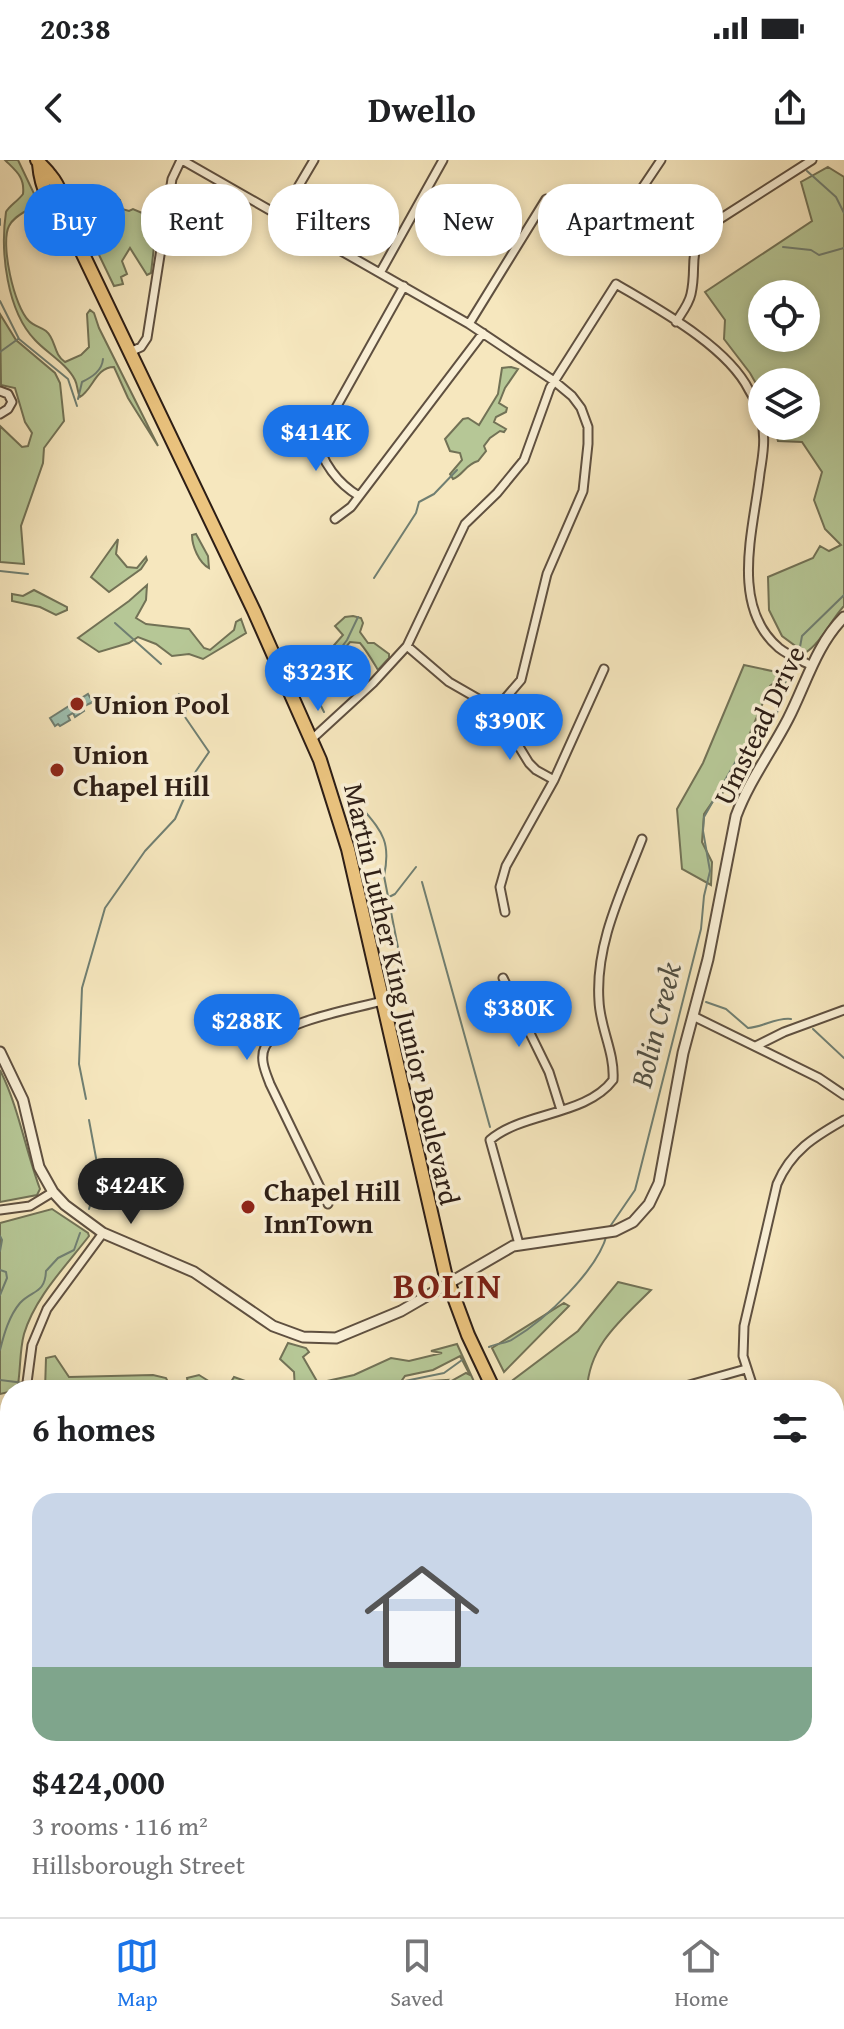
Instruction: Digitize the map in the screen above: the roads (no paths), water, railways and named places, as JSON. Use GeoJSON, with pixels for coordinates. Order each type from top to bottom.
{"type":"FeatureCollection","features":[{"type":"Feature","properties":{"kind":"main road","name":"Martin Luther King Junior Boulevard"},"geometry":{"type":"LineString","coordinates":[[38,162],[55,184]]}},
{"type":"Feature","properties":{"kind":"main road","name":"Martin Luther King Junior Boulevard"},"geometry":{"type":"LineString","coordinates":[[38,162],[42,184]]}},
{"type":"Feature","properties":{"kind":"main road","name":"Martin Luther King Junior Boulevard"},"geometry":{"type":"LineString","coordinates":[[84,256],[252,607],[312,739],[332,793],[348,849],[431,1219],[449,1283],[489,1380]]}},
{"type":"Feature","properties":{"kind":"street"},"geometry":{"type":"LineString","coordinates":[[130,352],[141,347],[147,338],[172,179],[181,160],[268,209]]}},
{"type":"Feature","properties":{"kind":"street"},"geometry":{"type":"LineString","coordinates":[[300,184],[314,160]]}},
{"type":"Feature","properties":{"kind":"street"},"geometry":{"type":"LineString","coordinates":[[380,273],[443,160]]}},
{"type":"Feature","properties":{"kind":"street"},"geometry":{"type":"LineString","coordinates":[[645,184],[661,160]]}},
{"type":"Feature","properties":{"kind":"street"},"geometry":{"type":"LineString","coordinates":[[676,322],[691,297],[693,253],[698,239],[712,224],[812,160]]}},
{"type":"Feature","properties":{"kind":"street"},"geometry":{"type":"LineString","coordinates":[[469,324],[538,212]]}},
{"type":"Feature","properties":{"kind":"street"},"geometry":{"type":"LineString","coordinates":[[350,256],[469,324],[554,381],[581,408],[588,427],[585,479],[572,520],[547,574],[521,680],[496,709]]}},
{"type":"Feature","properties":{"kind":"street"},"geometry":{"type":"LineString","coordinates":[[312,739],[373,683],[407,646],[465,524],[497,493],[524,460],[554,381],[616,284],[715,348],[733,364],[748,388],[761,417],[763,448],[748,572],[750,595],[761,625],[773,642],[789,655],[812,666]]}},
{"type":"Feature","properties":{"kind":"street"},"geometry":{"type":"LineString","coordinates":[[359,496],[342,483],[324,458],[319,438],[404,286]]}},
{"type":"Feature","properties":{"kind":"street"},"geometry":{"type":"LineString","coordinates":[[335,519],[351,507],[483,333]]}},
{"type":"Feature","properties":{"kind":"street"},"geometry":{"type":"LineString","coordinates":[[0,414],[11,407],[12,402],[4,393]]}},
{"type":"Feature","properties":{"kind":"street","name":"Umstead Drive"},"geometry":{"type":"LineString","coordinates":[[53,1192],[76,1214],[103,1233],[182,1265],[273,1326],[313,1339],[336,1338],[370,1326],[519,1244],[596,1236],[625,1228],[649,1204],[659,1183],[683,1053],[721,901],[736,816],[827,637],[844,617]]}},
{"type":"Feature","properties":{"kind":"street"},"geometry":{"type":"LineString","coordinates":[[407,646],[449,682],[496,709],[529,763],[554,780]]}},
{"type":"Feature","properties":{"kind":"street"},"geometry":{"type":"LineString","coordinates":[[505,912],[500,887],[506,866],[554,780],[604,669]]}},
{"type":"Feature","properties":{"kind":"street"},"geometry":{"type":"LineString","coordinates":[[519,1244],[490,1140],[503,1132],[585,1101],[613,1080],[612,1060],[599,1004],[598,968],[602,947],[642,839]]}},
{"type":"Feature","properties":{"kind":"street"},"geometry":{"type":"LineString","coordinates":[[503,978],[549,1072],[561,1110]]}},
{"type":"Feature","properties":{"kind":"street"},"geometry":{"type":"LineString","coordinates":[[328,1204],[270,1084],[262,1064],[264,1048],[276,1035],[299,1024],[382,1001]]}},
{"type":"Feature","properties":{"kind":"street"},"geometry":{"type":"LineString","coordinates":[[756,1046],[844,1010]]}},
{"type":"Feature","properties":{"kind":"street"},"geometry":{"type":"LineString","coordinates":[[693,1016],[819,1078],[844,1095]]}},
{"type":"Feature","properties":{"kind":"street"},"geometry":{"type":"LineString","coordinates":[[0,1052],[23,1100],[36,1157],[53,1192],[30,1206],[0,1210]]}},
{"type":"Feature","properties":{"kind":"street"},"geometry":{"type":"LineString","coordinates":[[750,1380],[746,1369],[744,1326],[777,1184],[798,1150],[844,1120]]}},
{"type":"Feature","properties":{"kind":"street"},"geometry":{"type":"LineString","coordinates":[[27,1380],[32,1345],[47,1309],[103,1233]]}},
{"type":"Feature","properties":{"kind":"street"},"geometry":{"type":"LineString","coordinates":[[707,1380],[746,1369]]}},
{"type":"Feature","properties":{"kind":"waterway"},"geometry":{"type":"LineString","coordinates":[[807,171],[836,197],[844,213]]}},
{"type":"Feature","properties":{"kind":"waterway"},"geometry":{"type":"LineString","coordinates":[[0,219],[0,225]]}},
{"type":"Feature","properties":{"kind":"waterway"},"geometry":{"type":"LineString","coordinates":[[783,247],[811,250],[819,255],[844,248]]}},
{"type":"Feature","properties":{"kind":"waterway"},"geometry":{"type":"LineString","coordinates":[[0,301],[19,339],[68,379],[77,406]]}},
{"type":"Feature","properties":{"kind":"waterway"},"geometry":{"type":"LineString","coordinates":[[0,352],[18,339]]}},
{"type":"Feature","properties":{"kind":"waterway"},"geometry":{"type":"LineString","coordinates":[[78,399],[82,382],[99,370],[103,359]]}},
{"type":"Feature","properties":{"kind":"waterway"},"geometry":{"type":"LineString","coordinates":[[374,578],[416,513],[419,502],[434,494],[457,470]]}},
{"type":"Feature","properties":{"kind":"waterway"},"geometry":{"type":"LineString","coordinates":[[0,571],[28,574]]}},
{"type":"Feature","properties":{"kind":"waterway","name":"Bolin Creek"},"geometry":{"type":"LineString","coordinates":[[800,647],[802,636],[844,595]]}},
{"type":"Feature","properties":{"kind":"waterway"},"geometry":{"type":"LineString","coordinates":[[324,712],[314,692],[314,684],[347,640],[358,617]]}},
{"type":"Feature","properties":{"kind":"waterway"},"geometry":{"type":"LineString","coordinates":[[115,623],[161,664]]}},
{"type":"Feature","properties":{"kind":"waterway","name":"Bolin Creek"},"geometry":{"type":"LineString","coordinates":[[609,1228],[635,1190],[701,929],[710,871],[703,831],[704,817],[740,754],[777,713],[788,673]]}},
{"type":"Feature","properties":{"kind":"waterway"},"geometry":{"type":"LineString","coordinates":[[86,1099],[79,1064],[82,988],[105,908],[145,851],[175,819],[196,771],[209,752],[185,717],[186,707],[179,694]]}},
{"type":"Feature","properties":{"kind":"waterway"},"geometry":{"type":"LineString","coordinates":[[358,803],[378,828],[385,844],[384,876],[402,968]]}},
{"type":"Feature","properties":{"kind":"waterway"},"geometry":{"type":"LineString","coordinates":[[387,898],[395,894],[416,867]]}},
{"type":"Feature","properties":{"kind":"waterway"},"geometry":{"type":"LineString","coordinates":[[422,882],[490,1127]]}},
{"type":"Feature","properties":{"kind":"waterway"},"geometry":{"type":"LineString","coordinates":[[706,1002],[726,1009],[748,1028],[791,1019]]}},
{"type":"Feature","properties":{"kind":"waterway"},"geometry":{"type":"LineString","coordinates":[[813,1029],[844,1058]]}},
{"type":"Feature","properties":{"kind":"waterway"},"geometry":{"type":"LineString","coordinates":[[89,1120],[99,1174],[89,1209]]}},
{"type":"Feature","properties":{"kind":"waterway"},"geometry":{"type":"LineString","coordinates":[[0,1350],[16,1308],[40,1288],[46,1271],[58,1258],[74,1250],[80,1233]]}},
{"type":"Feature","properties":{"kind":"waterway","name":"Bolin Creek"},"geometry":{"type":"LineString","coordinates":[[489,1347],[507,1342],[526,1331],[569,1293],[593,1263],[607,1234]]}},
{"type":"Feature","properties":{"kind":"waterway"},"geometry":{"type":"LineString","coordinates":[[0,1236],[0,1251]]}},
{"type":"Feature","properties":{"kind":"waterway"},"geometry":{"type":"LineString","coordinates":[[0,1270],[6,1272],[7,1278],[0,1295]]}},
{"type":"Feature","properties":{"kind":"waterway","name":"Bolin Creek"},"geometry":{"type":"LineString","coordinates":[[410,1380],[444,1373],[462,1360]]}},
{"type":"Feature","properties":{"kind":"place","name":"Union Pool"},"geometry":{"type":"Point","coordinates":[77,704]}},
{"type":"Feature","properties":{"kind":"place","name":"Union Chapel Hill"},"geometry":{"type":"Point","coordinates":[57,770]}},
{"type":"Feature","properties":{"kind":"place","name":"Chapel Hill InnTown"},"geometry":{"type":"Point","coordinates":[248,1207]}},
{"type":"Feature","properties":{"kind":"district","name":"BOLIN"},"geometry":{"type":"Point","coordinates":[448,1285]}}]}
